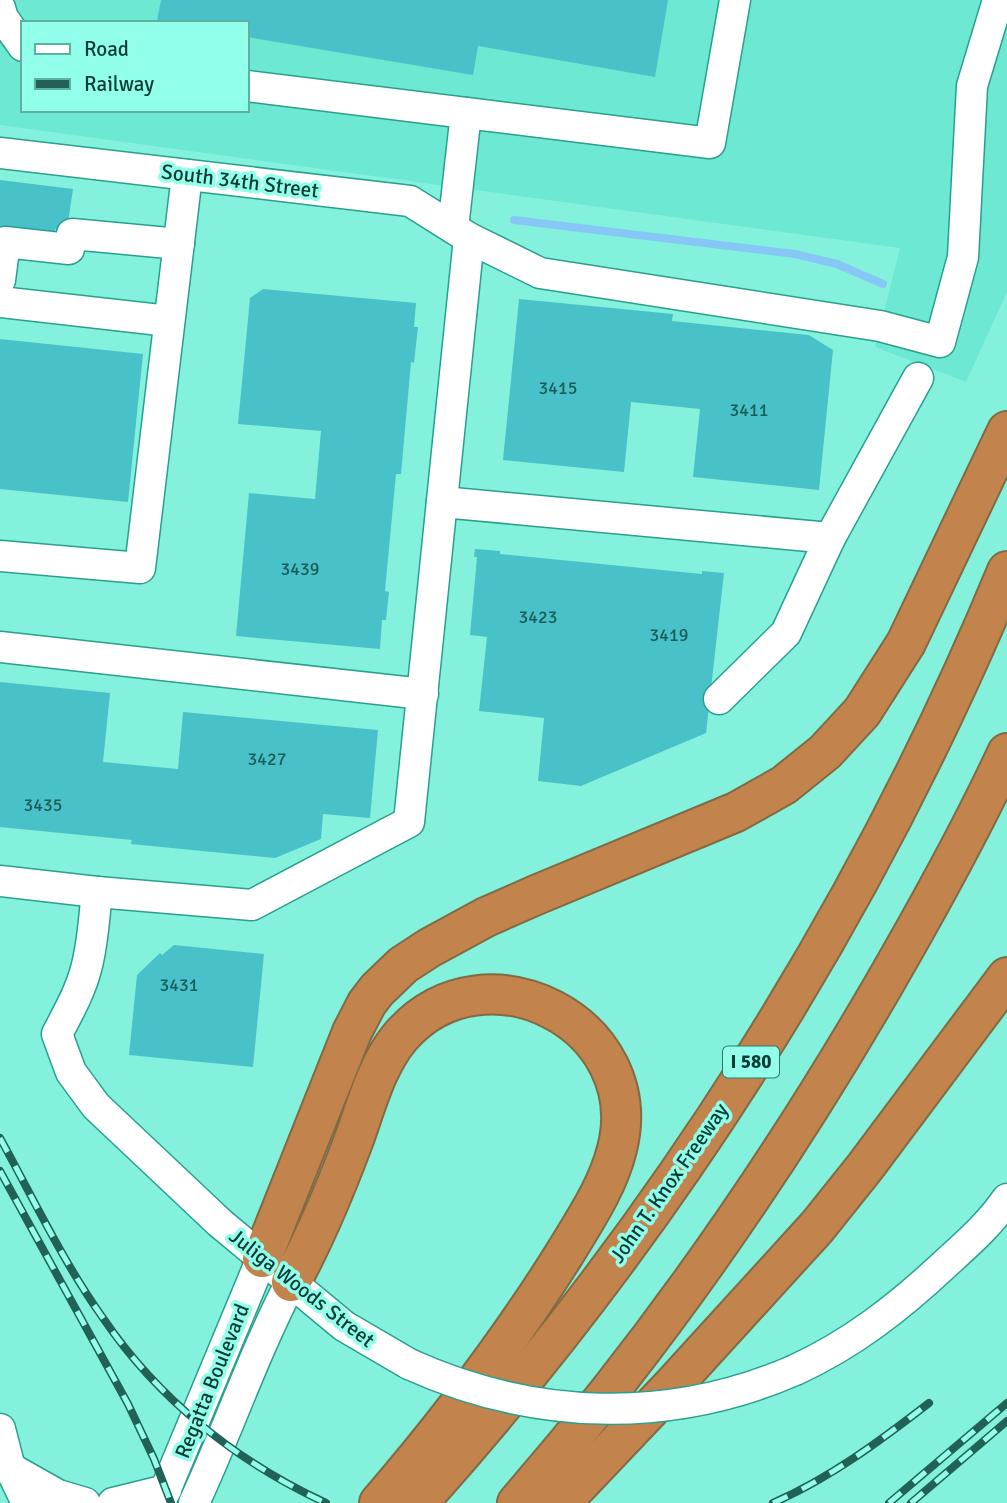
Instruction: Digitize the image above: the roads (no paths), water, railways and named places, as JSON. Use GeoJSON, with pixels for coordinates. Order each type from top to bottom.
{"type":"FeatureCollection","features":[{"type":"Feature","properties":{"kind":"highway"},"geometry":{"type":"LineString","coordinates":[[262,1258],[352,1032],[377,990],[415,956],[462,929],[536,895],[736,812],[784,785],[825,752],[862,712],[906,643],[1007,431]]}},
{"type":"Feature","properties":{"kind":"highway","name":"John T. Knox Freeway"},"geometry":{"type":"LineString","coordinates":[[418,1503],[523,1381],[592,1293],[664,1194],[748,1067],[833,926],[879,842],[935,732],[1007,571]]}},
{"type":"Feature","properties":{"kind":"highway"},"geometry":{"type":"LineString","coordinates":[[517,1503],[591,1416],[657,1329],[721,1241],[805,1115],[918,925],[1007,753]]}},
{"type":"Feature","properties":{"kind":"highway"},"geometry":{"type":"LineString","coordinates":[[561,1503],[674,1385],[817,1227],[1004,983]]}},
{"type":"Feature","properties":{"kind":"highway"},"geometry":{"type":"LineString","coordinates":[[291,1282],[323,1219],[383,1066],[399,1039],[414,1023],[438,1007],[465,997],[504,995],[543,1004],[577,1024],[592,1040],[613,1074],[619,1093],[621,1131],[607,1178],[575,1236],[516,1328],[443,1425],[379,1503]]}},
{"type":"Feature","properties":{"kind":"street"},"geometry":{"type":"LineString","coordinates":[[248,86],[710,143],[735,0]]}},
{"type":"Feature","properties":{"kind":"street","name":"South 34th Street"},"geometry":{"type":"LineString","coordinates":[[0,153],[410,201],[461,233],[540,272],[880,326],[940,342],[962,257],[972,86],[998,0]]}},
{"type":"Feature","properties":{"kind":"street"},"geometry":{"type":"LineString","coordinates":[[0,9],[3,18],[21,43]]}},
{"type":"Feature","properties":{"kind":"street"},"geometry":{"type":"LineString","coordinates":[[0,881],[253,905],[410,822],[442,502],[461,233],[466,113]]}},
{"type":"Feature","properties":{"kind":"street"},"geometry":{"type":"LineString","coordinates":[[0,556],[140,568],[187,175]]}},
{"type":"Feature","properties":{"kind":"street"},"geometry":{"type":"LineString","coordinates":[[0,280],[5,242],[69,249],[72,234],[179,244]]}},
{"type":"Feature","properties":{"kind":"street"},"geometry":{"type":"LineString","coordinates":[[0,302],[169,321]]}},
{"type":"Feature","properties":{"kind":"street"},"geometry":{"type":"LineString","coordinates":[[719,699],[786,633],[830,538],[918,377]]}},
{"type":"Feature","properties":{"kind":"street"},"geometry":{"type":"LineString","coordinates":[[442,502],[830,538]]}},
{"type":"Feature","properties":{"kind":"street"},"geometry":{"type":"LineString","coordinates":[[0,647],[423,694]]}},
{"type":"Feature","properties":{"kind":"street","name":"Juliga Woods Street"},"geometry":{"type":"LineString","coordinates":[[97,892],[86,969],[72,1006],[57,1034],[71,1072],[96,1107],[220,1223],[344,1326],[409,1364],[459,1385],[547,1406],[610,1410],[656,1408],[742,1391],[795,1370],[848,1343],[885,1316],[1002,1211]]}},
{"type":"Feature","properties":{"kind":"street","name":"Regatta Boulevard"},"geometry":{"type":"LineString","coordinates":[[163,1497],[262,1258]]}},
{"type":"Feature","properties":{"kind":"street","name":"Regatta Boulevard"},"geometry":{"type":"LineString","coordinates":[[194,1503],[225,1434],[261,1340],[291,1282]]}},
{"type":"Feature","properties":{"kind":"street"},"geometry":{"type":"LineString","coordinates":[[0,1429],[10,1468],[27,1503]]}},
{"type":"Feature","properties":{"kind":"street"},"geometry":{"type":"LineString","coordinates":[[10,1468],[58,1495],[85,1503]]}},
{"type":"Feature","properties":{"kind":"street"},"geometry":{"type":"LineString","coordinates":[[113,1503],[163,1497]]}},
{"type":"Feature","properties":{"kind":"waterway"},"geometry":{"type":"LineString","coordinates":[[514,220],[795,254],[837,264],[883,284]]}},
{"type":"Feature","properties":{"kind":"railway"},"geometry":{"type":"LineString","coordinates":[[0,1138],[75,1275],[125,1348],[149,1375],[202,1426],[231,1448],[293,1487],[326,1503]]}},
{"type":"Feature","properties":{"kind":"railway"},"geometry":{"type":"LineString","coordinates":[[0,1171],[128,1404],[171,1503]]}},
{"type":"Feature","properties":{"kind":"railway"},"geometry":{"type":"LineString","coordinates":[[773,1503],[834,1470],[929,1403]]}},
{"type":"Feature","properties":{"kind":"railway"},"geometry":{"type":"LineString","coordinates":[[889,1503],[1007,1403]]}},
{"type":"Feature","properties":{"kind":"railway"},"geometry":{"type":"LineString","coordinates":[[911,1503],[1007,1421]]}}]}
